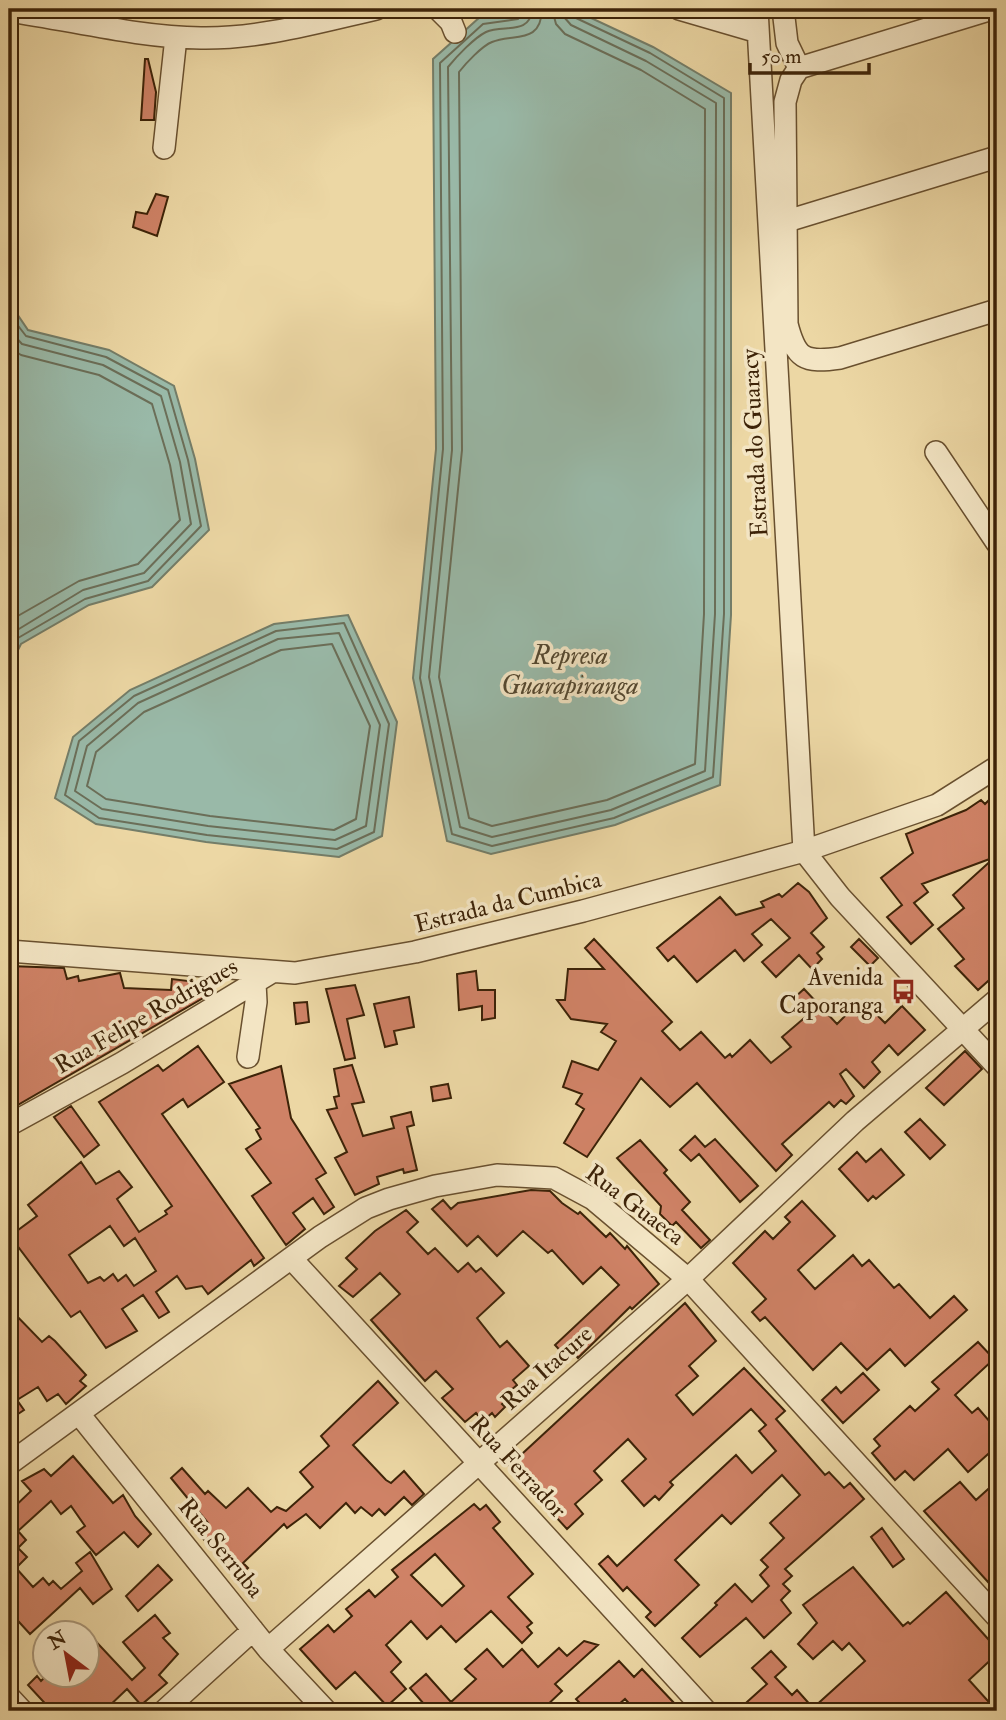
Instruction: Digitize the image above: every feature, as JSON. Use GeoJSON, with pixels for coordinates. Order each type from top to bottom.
{"type":"FeatureCollection","features":[{"type":"Feature","properties":{"kind":"street"},"geometry":{"type":"LineString","coordinates":[[9,11],[176,37],[204,38],[281,31],[376,9]]}},
{"type":"Feature","properties":{"kind":"street"},"geometry":{"type":"LineString","coordinates":[[438,9],[451,22],[455,32]]}},
{"type":"Feature","properties":{"kind":"street"},"geometry":{"type":"LineString","coordinates":[[679,9],[758,32]]}},
{"type":"Feature","properties":{"kind":"street","name":"Estrada do Guaracy"},"geometry":{"type":"LineString","coordinates":[[757,9],[804,851]]}},
{"type":"Feature","properties":{"kind":"street"},"geometry":{"type":"LineString","coordinates":[[783,9],[787,43],[799,68]]}},
{"type":"Feature","properties":{"kind":"street"},"geometry":{"type":"LineString","coordinates":[[992,9],[799,68],[791,80],[785,103],[787,324],[793,345],[800,356],[816,362],[839,358],[997,310]]}},
{"type":"Feature","properties":{"kind":"street"},"geometry":{"type":"LineString","coordinates":[[164,148],[176,37]]}},
{"type":"Feature","properties":{"kind":"street"},"geometry":{"type":"LineString","coordinates":[[787,221],[997,158]]}},
{"type":"Feature","properties":{"kind":"street"},"geometry":{"type":"LineString","coordinates":[[936,452],[997,543]]}},
{"type":"Feature","properties":{"kind":"street","name":"Estrada da Cumbica"},"geometry":{"type":"LineString","coordinates":[[9,951],[264,978],[415,952],[583,911],[804,851],[937,805],[997,768]]}},
{"type":"Feature","properties":{"kind":"street"},"geometry":{"type":"LineString","coordinates":[[804,851],[840,897],[997,1066]]}},
{"type":"Feature","properties":{"kind":"street"},"geometry":{"type":"LineString","coordinates":[[248,1057],[256,1002],[264,978]]}},
{"type":"Feature","properties":{"kind":"street","name":"Rua Felipe Rodrigues"},"geometry":{"type":"LineString","coordinates":[[9,1125],[122,1063],[264,978]]}},
{"type":"Feature","properties":{"kind":"street","name":"Rua Itacure"},"geometry":{"type":"LineString","coordinates":[[268,1649],[688,1279],[855,1121],[997,1000]]}},
{"type":"Feature","properties":{"kind":"street","name":"Rua Guaeca"},"geometry":{"type":"LineString","coordinates":[[9,1464],[343,1221],[389,1199],[435,1186],[497,1175],[554,1178],[593,1199],[688,1279],[997,1617]]}},
{"type":"Feature","properties":{"kind":"street","name":"Rua Ferrador"},"geometry":{"type":"LineString","coordinates":[[291,1258],[706,1711]]}},
{"type":"Feature","properties":{"kind":"street","name":"Rua Serruba"},"geometry":{"type":"LineString","coordinates":[[79,1414],[268,1649],[326,1711]]}},
{"type":"Feature","properties":{"kind":"street"},"geometry":{"type":"LineString","coordinates":[[164,1711],[253,1630]]}},
{"type":"Feature","properties":{"kind":"street"},"geometry":{"type":"LineString","coordinates":[[9,1697],[22,1711]]}},
{"type":"Feature","properties":{"kind":"water","name":"Represa Guarapiranga"},"geometry":{"type":"Polygon","coordinates":[[[542,9],[572,9],[653,47],[731,93],[731,615],[720,785],[615,825],[491,854],[447,841],[413,678],[436,449],[433,59],[480,17],[542,9]]]}},
{"type":"Feature","properties":{"kind":"water"},"geometry":{"type":"Polygon","coordinates":[[[9,302],[28,330],[109,350],[174,386],[195,459],[209,530],[152,587],[89,605],[21,644],[9,668],[9,302]]]}},
{"type":"Feature","properties":{"kind":"water"},"geometry":{"type":"Polygon","coordinates":[[[348,615],[397,722],[382,836],[339,857],[206,842],[96,824],[55,798],[73,737],[130,690],[274,624],[348,615]]]}},
{"type":"Feature","properties":{"kind":"building"},"geometry":{"type":"Polygon","coordinates":[[[145,59],[148,59],[156,92],[154,120],[141,120],[145,59]]]}},
{"type":"Feature","properties":{"kind":"building"},"geometry":{"type":"Polygon","coordinates":[[[156,194],[168,197],[157,236],[133,227],[136,212],[147,214],[156,194]]]}},
{"type":"Feature","properties":{"kind":"building"},"geometry":{"type":"Polygon","coordinates":[[[997,792],[997,973],[978,990],[955,966],[964,959],[938,929],[964,908],[953,895],[995,857],[922,884],[928,892],[914,903],[933,925],[911,944],[887,917],[902,905],[881,878],[913,853],[906,834],[966,810],[981,800],[985,804],[997,792]]]}},
{"type":"Feature","properties":{"kind":"building"},"geometry":{"type":"Polygon","coordinates":[[[798,883],[809,892],[827,918],[811,933],[824,947],[817,953],[822,959],[812,969],[799,955],[776,977],[762,962],[790,938],[771,919],[752,934],[762,945],[744,961],[735,950],[697,982],[674,956],[668,961],[657,948],[720,897],[736,915],[764,907],[761,902],[779,894],[782,897],[798,883]]]}},
{"type":"Feature","properties":{"kind":"building"},"geometry":{"type":"Polygon","coordinates":[[[594,939],[672,1022],[662,1031],[680,1050],[701,1032],[725,1058],[730,1054],[732,1057],[750,1040],[771,1063],[791,1047],[782,1037],[809,1014],[794,998],[804,989],[837,1024],[852,1009],[864,1022],[874,1012],[885,1023],[902,1006],[925,1030],[898,1055],[889,1045],[872,1062],[880,1072],[864,1088],[846,1069],[840,1074],[854,1096],[846,1104],[841,1100],[834,1107],[829,1102],[782,1144],[792,1155],[776,1171],[697,1083],[670,1107],[641,1078],[587,1157],[564,1143],[584,1109],[576,1104],[582,1094],[563,1087],[572,1061],[598,1070],[616,1041],[601,1032],[607,1024],[571,1019],[557,1000],[565,1000],[568,969],[604,969],[585,948],[594,939]]]}},
{"type":"Feature","properties":{"kind":"building"},"geometry":{"type":"Polygon","coordinates":[[[859,939],[878,958],[870,966],[851,947],[859,939]]]}},
{"type":"Feature","properties":{"kind":"building"},"geometry":{"type":"Polygon","coordinates":[[[9,966],[64,968],[67,979],[78,976],[79,981],[120,973],[124,988],[171,990],[172,979],[213,984],[212,993],[9,1110],[9,966]]]}},
{"type":"Feature","properties":{"kind":"building"},"geometry":{"type":"Polygon","coordinates":[[[476,971],[478,990],[495,990],[495,1018],[482,1020],[482,1006],[459,1010],[457,974],[476,971]]]}},
{"type":"Feature","properties":{"kind":"building"},"geometry":{"type":"Polygon","coordinates":[[[355,985],[364,1015],[347,1019],[355,1058],[345,1060],[326,989],[355,985]]]}},
{"type":"Feature","properties":{"kind":"building"},"geometry":{"type":"Polygon","coordinates":[[[409,997],[414,1027],[394,1031],[397,1044],[385,1047],[374,1004],[409,997]]]}},
{"type":"Feature","properties":{"kind":"building"},"geometry":{"type":"Polygon","coordinates":[[[307,1002],[309,1022],[296,1024],[294,1003],[307,1002]]]}},
{"type":"Feature","properties":{"kind":"building"},"geometry":{"type":"Polygon","coordinates":[[[198,1046],[224,1082],[188,1107],[183,1099],[162,1114],[264,1258],[254,1266],[251,1260],[208,1294],[202,1286],[186,1289],[177,1276],[156,1292],[169,1312],[159,1318],[143,1295],[122,1309],[137,1331],[106,1348],[80,1311],[71,1317],[10,1236],[37,1216],[28,1205],[81,1162],[96,1184],[119,1171],[132,1187],[117,1199],[139,1232],[167,1214],[165,1211],[172,1206],[99,1102],[158,1065],[163,1071],[198,1046]],[[110,1226],[69,1255],[88,1283],[100,1277],[104,1281],[113,1274],[118,1281],[126,1275],[134,1286],[156,1271],[135,1238],[124,1246],[110,1226]]]}},
{"type":"Feature","properties":{"kind":"building"},"geometry":{"type":"Polygon","coordinates":[[[965,1051],[982,1069],[944,1105],[926,1088],[965,1051]]]}},
{"type":"Feature","properties":{"kind":"building"},"geometry":{"type":"Polygon","coordinates":[[[352,1065],[364,1102],[352,1104],[363,1136],[394,1128],[391,1117],[411,1112],[414,1125],[407,1127],[417,1170],[404,1173],[403,1169],[377,1177],[379,1184],[355,1195],[335,1158],[347,1152],[327,1110],[337,1108],[334,1097],[339,1096],[334,1069],[352,1065]]]}},
{"type":"Feature","properties":{"kind":"building"},"geometry":{"type":"Polygon","coordinates":[[[281,1066],[291,1118],[326,1173],[316,1179],[334,1207],[324,1214],[313,1198],[293,1213],[305,1229],[286,1245],[252,1196],[271,1183],[246,1149],[261,1139],[256,1130],[260,1128],[229,1084],[281,1066]]]}},
{"type":"Feature","properties":{"kind":"building"},"geometry":{"type":"Polygon","coordinates":[[[448,1084],[451,1098],[433,1101],[431,1087],[448,1084]]]}},
{"type":"Feature","properties":{"kind":"building"},"geometry":{"type":"Polygon","coordinates":[[[71,1106],[99,1145],[84,1157],[54,1117],[71,1106]]]}},
{"type":"Feature","properties":{"kind":"building"},"geometry":{"type":"Polygon","coordinates":[[[920,1119],[945,1145],[930,1159],[905,1132],[920,1119]]]}},
{"type":"Feature","properties":{"kind":"building"},"geometry":{"type":"Polygon","coordinates":[[[695,1136],[705,1147],[715,1139],[758,1186],[740,1202],[699,1154],[691,1161],[680,1150],[695,1136]]]}},
{"type":"Feature","properties":{"kind":"building"},"geometry":{"type":"Polygon","coordinates":[[[640,1140],[667,1170],[664,1173],[690,1202],[682,1210],[710,1240],[701,1248],[676,1222],[672,1226],[660,1214],[661,1206],[617,1158],[640,1140]]]}},
{"type":"Feature","properties":{"kind":"building"},"geometry":{"type":"Polygon","coordinates":[[[881,1149],[904,1175],[876,1199],[873,1196],[868,1201],[839,1169],[857,1152],[866,1162],[881,1149]]]}},
{"type":"Feature","properties":{"kind":"building"},"geometry":{"type":"Polygon","coordinates":[[[531,1190],[550,1191],[562,1203],[578,1214],[580,1212],[606,1237],[610,1233],[625,1249],[627,1246],[659,1284],[632,1309],[630,1307],[578,1358],[573,1352],[567,1358],[555,1345],[619,1285],[601,1267],[583,1284],[552,1250],[548,1253],[523,1231],[497,1256],[478,1236],[467,1246],[432,1209],[443,1200],[451,1209],[458,1203],[531,1190]]]}},
{"type":"Feature","properties":{"kind":"building"},"geometry":{"type":"Polygon","coordinates":[[[802,1201],[835,1236],[798,1270],[815,1289],[853,1255],[862,1266],[869,1260],[894,1288],[899,1284],[930,1318],[954,1296],[967,1310],[905,1366],[890,1349],[867,1370],[841,1343],[813,1370],[765,1317],[760,1321],[752,1312],[766,1299],[733,1263],[765,1231],[773,1239],[790,1222],[785,1217],[802,1201]]]}},
{"type":"Feature","properties":{"kind":"building"},"geometry":{"type":"Polygon","coordinates":[[[406,1210],[418,1222],[407,1232],[428,1254],[435,1248],[458,1272],[468,1263],[476,1272],[481,1268],[504,1293],[477,1318],[500,1347],[507,1341],[529,1366],[513,1380],[517,1385],[504,1396],[507,1400],[502,1404],[505,1407],[495,1417],[492,1413],[483,1421],[476,1413],[465,1422],[442,1398],[453,1389],[436,1371],[425,1381],[371,1320],[400,1294],[380,1273],[353,1297],[339,1286],[357,1269],[346,1258],[375,1231],[406,1210]]]}},
{"type":"Feature","properties":{"kind":"building"},"geometry":{"type":"Polygon","coordinates":[[[685,1303],[716,1341],[689,1366],[698,1376],[676,1395],[693,1415],[744,1368],[785,1411],[776,1419],[825,1475],[829,1472],[844,1488],[850,1483],[864,1499],[785,1569],[792,1576],[783,1584],[790,1591],[781,1600],[791,1613],[764,1638],[746,1618],[700,1657],[682,1638],[717,1605],[715,1603],[735,1584],[752,1602],[769,1586],[760,1575],[768,1567],[761,1560],[784,1538],[770,1523],[800,1495],[782,1475],[731,1524],[722,1515],[675,1560],[699,1585],[655,1626],[646,1617],[651,1612],[627,1587],[623,1591],[599,1564],[608,1556],[617,1566],[736,1455],[752,1473],[776,1451],[759,1431],[766,1425],[751,1409],[670,1482],[673,1485],[659,1500],[655,1496],[644,1506],[622,1481],[646,1459],[628,1439],[594,1471],[602,1480],[575,1504],[583,1514],[567,1529],[509,1466],[685,1303]]]}},
{"type":"Feature","properties":{"kind":"building"},"geometry":{"type":"Polygon","coordinates":[[[9,1308],[42,1342],[49,1336],[55,1341],[86,1375],[80,1381],[86,1386],[66,1404],[58,1394],[47,1401],[38,1387],[17,1400],[24,1410],[9,1420],[9,1308]]]}},
{"type":"Feature","properties":{"kind":"building"},"geometry":{"type":"Polygon","coordinates":[[[978,1342],[994,1359],[955,1395],[972,1413],[978,1408],[997,1430],[997,1446],[968,1472],[948,1449],[914,1480],[905,1471],[895,1480],[872,1453],[880,1446],[874,1439],[910,1406],[915,1411],[939,1389],[932,1382],[978,1342]]]}},
{"type":"Feature","properties":{"kind":"building"},"geometry":{"type":"Polygon","coordinates":[[[863,1373],[879,1390],[843,1423],[822,1400],[836,1387],[841,1393],[863,1373]]]}},
{"type":"Feature","properties":{"kind":"building"},"geometry":{"type":"Polygon","coordinates":[[[378,1381],[398,1403],[353,1445],[386,1480],[391,1483],[404,1471],[424,1494],[412,1505],[404,1497],[385,1515],[379,1509],[372,1516],[361,1507],[355,1513],[346,1503],[320,1528],[306,1514],[287,1528],[284,1524],[243,1563],[248,1568],[238,1577],[198,1533],[208,1523],[171,1478],[182,1468],[205,1494],[208,1491],[226,1508],[248,1488],[271,1512],[277,1507],[286,1511],[313,1487],[300,1472],[329,1446],[321,1436],[378,1381]]]}},
{"type":"Feature","properties":{"kind":"building"},"geometry":{"type":"Polygon","coordinates":[[[73,1456],[113,1503],[123,1495],[135,1516],[151,1534],[138,1547],[124,1532],[96,1555],[77,1532],[85,1526],[71,1506],[61,1514],[51,1501],[18,1531],[26,1540],[18,1548],[27,1557],[16,1568],[33,1587],[43,1578],[49,1585],[53,1581],[61,1589],[82,1571],[76,1563],[90,1552],[112,1589],[93,1604],[80,1588],[47,1618],[32,1618],[30,1634],[9,1611],[9,1512],[31,1491],[22,1481],[44,1469],[51,1476],[73,1456]]]}},
{"type":"Feature","properties":{"kind":"building"},"geometry":{"type":"Polygon","coordinates":[[[997,1481],[997,1573],[988,1582],[924,1511],[960,1482],[976,1500],[997,1481]]]}},
{"type":"Feature","properties":{"kind":"building"},"geometry":{"type":"Polygon","coordinates":[[[474,1504],[480,1510],[486,1505],[500,1522],[493,1528],[533,1574],[508,1597],[532,1623],[527,1627],[532,1633],[522,1643],[491,1611],[456,1642],[441,1626],[427,1639],[411,1621],[386,1645],[401,1662],[391,1672],[406,1689],[387,1706],[355,1672],[336,1689],[300,1649],[328,1625],[334,1632],[352,1616],[346,1609],[369,1590],[375,1597],[398,1577],[392,1570],[474,1504]],[[435,1554],[411,1575],[442,1606],[464,1586],[435,1554]]]}},
{"type":"Feature","properties":{"kind":"building"},"geometry":{"type":"Polygon","coordinates":[[[882,1528],[904,1559],[893,1567],[871,1537],[882,1528]]]}},
{"type":"Feature","properties":{"kind":"building"},"geometry":{"type":"Polygon","coordinates":[[[158,1565],[172,1580],[138,1611],[126,1596],[158,1565]]]}},
{"type":"Feature","properties":{"kind":"building"},"geometry":{"type":"Polygon","coordinates":[[[853,1567],[903,1626],[908,1622],[910,1624],[946,1592],[997,1649],[997,1654],[969,1680],[997,1711],[737,1711],[767,1684],[752,1668],[771,1651],[786,1667],[775,1677],[792,1695],[797,1690],[813,1708],[865,1661],[849,1643],[842,1650],[833,1641],[813,1659],[798,1644],[817,1623],[803,1605],[853,1567]]]}},
{"type":"Feature","properties":{"kind":"building"},"geometry":{"type":"Polygon","coordinates":[[[155,1615],[170,1633],[163,1638],[178,1654],[159,1675],[167,1683],[141,1705],[127,1689],[104,1711],[52,1711],[28,1685],[32,1681],[32,1688],[102,1688],[102,1648],[132,1680],[145,1668],[123,1642],[155,1615]]]}},
{"type":"Feature","properties":{"kind":"building"},"geometry":{"type":"Polygon","coordinates":[[[584,1641],[598,1645],[555,1684],[562,1691],[541,1711],[430,1711],[410,1688],[426,1674],[451,1702],[476,1679],[465,1669],[487,1649],[503,1667],[522,1649],[538,1667],[559,1648],[567,1656],[584,1641]]]}},
{"type":"Feature","properties":{"kind":"building"},"geometry":{"type":"Polygon","coordinates":[[[619,1661],[634,1677],[642,1669],[675,1704],[666,1711],[636,1711],[625,1699],[611,1711],[587,1711],[576,1699],[619,1661]]]}},
{"type":"Feature","properties":{"kind":"place","name":"Avenida Caporanga"},"geometry":{"type":"Point","coordinates":[903,991]}}]}
